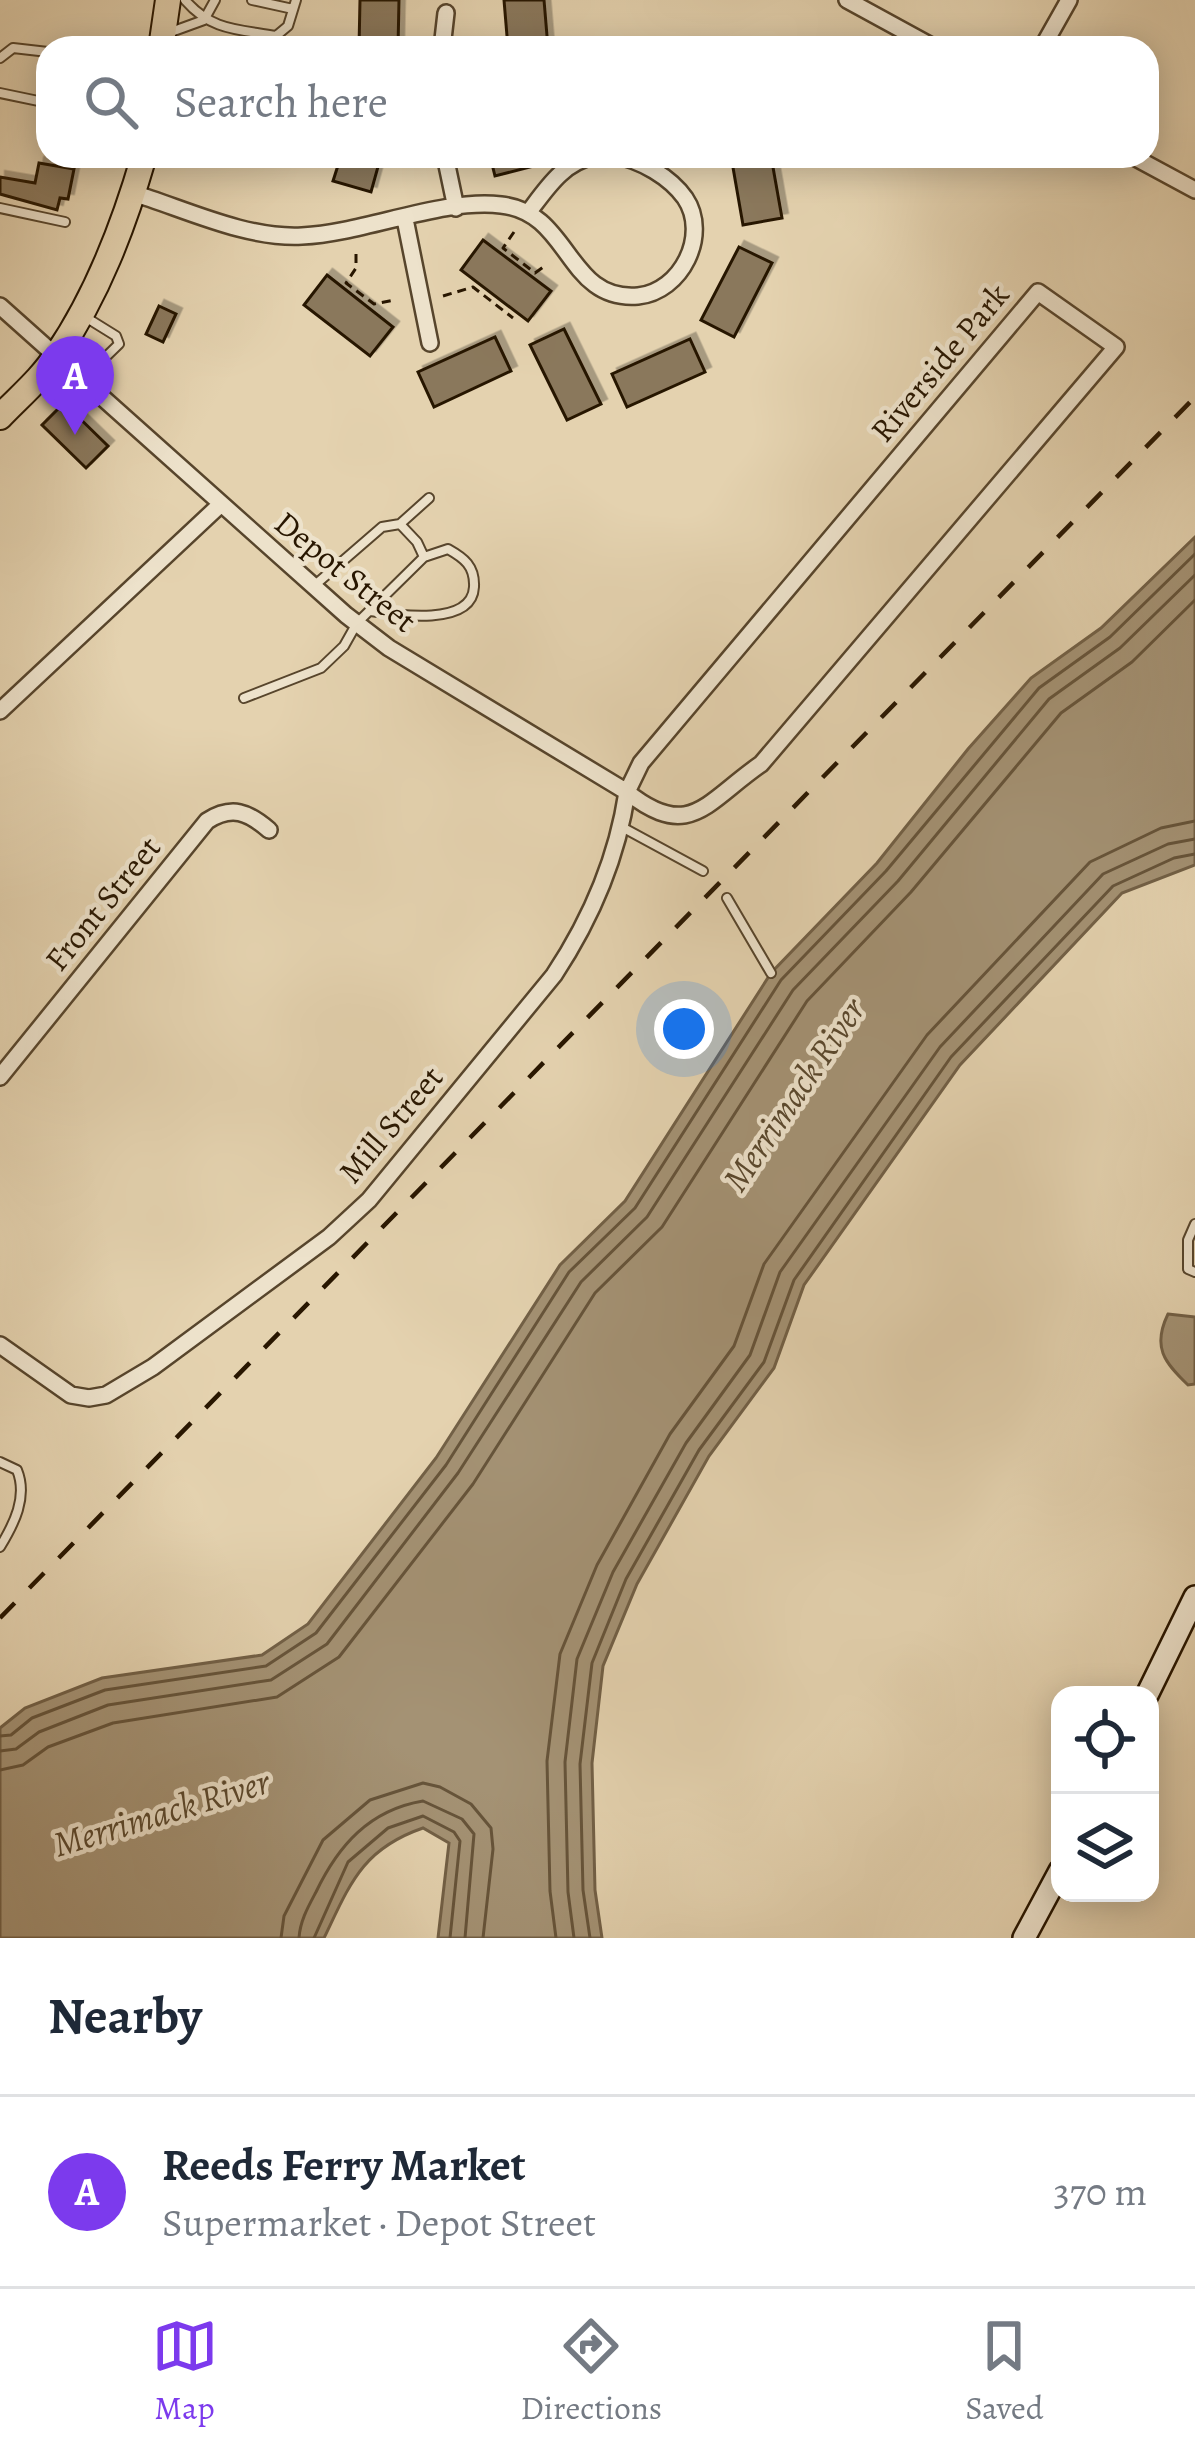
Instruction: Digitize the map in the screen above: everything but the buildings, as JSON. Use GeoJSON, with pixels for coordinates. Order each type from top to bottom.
{"type":"FeatureCollection","features":[{"type":"Feature","properties":{"kind":"main road"},"geometry":{"type":"LineString","coordinates":[[154,36],[168,0]]}},
{"type":"Feature","properties":{"kind":"main road"},"geometry":{"type":"LineString","coordinates":[[0,417],[57,355],[81,314],[109,257],[140,168]]}},
{"type":"Feature","properties":{"kind":"main road"},"geometry":{"type":"LineString","coordinates":[[1151,1686],[1195,1597]]}},
{"type":"Feature","properties":{"kind":"main road"},"geometry":{"type":"LineString","coordinates":[[1024,1938],[1051,1888]]}},
{"type":"Feature","properties":{"kind":"street"},"geometry":{"type":"LineString","coordinates":[[848,0],[913,36]]}},
{"type":"Feature","properties":{"kind":"street"},"geometry":{"type":"LineString","coordinates":[[1049,36],[1069,0]]}},
{"type":"Feature","properties":{"kind":"street"},"geometry":{"type":"LineString","coordinates":[[443,36],[446,13]]}},
{"type":"Feature","properties":{"kind":"street"},"geometry":{"type":"LineString","coordinates":[[448,168],[456,208]]}},
{"type":"Feature","properties":{"kind":"street"},"geometry":{"type":"LineString","coordinates":[[528,212],[567,168]]}},
{"type":"Feature","properties":{"kind":"street"},"geometry":{"type":"LineString","coordinates":[[133,193],[281,235],[302,236],[500,204],[528,212],[554,233],[593,286],[605,294],[638,296],[668,286],[689,256],[693,238],[694,221],[686,200],[658,173],[646,168]]}},
{"type":"Feature","properties":{"kind":"street"},"geometry":{"type":"LineString","coordinates":[[1154,168],[1195,190]]}},
{"type":"Feature","properties":{"kind":"street"},"geometry":{"type":"LineString","coordinates":[[405,219],[430,343]]}},
{"type":"Feature","properties":{"kind":"street","name":"Riverside Park"},"geometry":{"type":"LineString","coordinates":[[1038,292],[1116,347],[760,764],[687,816],[669,818],[627,792],[641,763],[1038,292]]}},
{"type":"Feature","properties":{"kind":"street","name":"Depot Street"},"geometry":{"type":"LineString","coordinates":[[0,306],[220,504],[315,585],[363,617],[389,648],[627,792]]}},
{"type":"Feature","properties":{"kind":"street"},"geometry":{"type":"LineString","coordinates":[[0,711],[220,504]]}},
{"type":"Feature","properties":{"kind":"street","name":"Mill Street"},"geometry":{"type":"LineString","coordinates":[[0,1346],[71,1395],[106,1395],[153,1367],[329,1237],[369,1200],[554,975],[591,913],[627,792]]}},
{"type":"Feature","properties":{"kind":"street","name":"Front Street"},"geometry":{"type":"LineString","coordinates":[[0,1077],[207,821],[232,811],[246,813],[269,830]]}},
{"type":"Feature","properties":{"kind":"lane"},"geometry":{"type":"LineString","coordinates":[[185,0],[204,20],[276,36],[288,26],[294,4],[252,0]]}},
{"type":"Feature","properties":{"kind":"lane"},"geometry":{"type":"LineString","coordinates":[[167,36],[204,20],[215,0]]}},
{"type":"Feature","properties":{"kind":"lane"},"geometry":{"type":"LineString","coordinates":[[0,58],[13,48],[36,51]]}},
{"type":"Feature","properties":{"kind":"lane"},"geometry":{"type":"LineString","coordinates":[[0,93],[36,100]]}},
{"type":"Feature","properties":{"kind":"lane"},"geometry":{"type":"LineString","coordinates":[[0,208],[65,221]]}},
{"type":"Feature","properties":{"kind":"lane"},"geometry":{"type":"LineString","coordinates":[[81,314],[116,336],[118,344],[84,379]]}},
{"type":"Feature","properties":{"kind":"lane"},"geometry":{"type":"LineString","coordinates":[[315,585],[382,527],[400,524],[429,498]]}},
{"type":"Feature","properties":{"kind":"lane"},"geometry":{"type":"LineString","coordinates":[[400,524],[424,557]]}},
{"type":"Feature","properties":{"kind":"lane"},"geometry":{"type":"LineString","coordinates":[[244,698],[321,668],[344,646],[363,617],[424,557],[448,549],[465,559],[474,579],[474,594],[467,606],[450,613],[363,617]]}},
{"type":"Feature","properties":{"kind":"lane"},"geometry":{"type":"LineString","coordinates":[[620,826],[703,871]]}},
{"type":"Feature","properties":{"kind":"lane"},"geometry":{"type":"LineString","coordinates":[[727,898],[771,973]]}},
{"type":"Feature","properties":{"kind":"lane"},"geometry":{"type":"LineString","coordinates":[[1195,1224],[1186,1257],[1188,1269],[1195,1272]]}},
{"type":"Feature","properties":{"kind":"lane"},"geometry":{"type":"LineString","coordinates":[[0,1462],[17,1470],[22,1493],[0,1547]]}},
{"type":"Feature","properties":{"kind":"path"},"geometry":{"type":"LineString","coordinates":[[514,232],[503,248],[535,273],[546,265]]}},
{"type":"Feature","properties":{"kind":"path"},"geometry":{"type":"LineString","coordinates":[[356,254],[356,268],[346,283],[374,304],[395,300]]}},
{"type":"Feature","properties":{"kind":"path"},"geometry":{"type":"LineString","coordinates":[[443,296],[473,287],[513,318]]}},
{"type":"Feature","properties":{"kind":"water","name":"Merrimack River"},"geometry":{"type":"Polygon","coordinates":[[[1195,537],[1195,865],[1122,893],[960,1065],[804,1285],[774,1368],[709,1456],[637,1584],[603,1666],[592,1763],[595,1890],[602,1938],[438,1938],[449,1843],[423,1828],[385,1846],[360,1871],[324,1938],[0,1938],[0,1728],[25,1708],[102,1678],[262,1655],[308,1624],[436,1458],[560,1265],[625,1201],[771,973],[877,863],[1031,678],[1101,628],[1195,537]]]}},
{"type":"Feature","properties":{"kind":"water"},"geometry":{"type":"Polygon","coordinates":[[[1168,1314],[1195,1317],[1195,1384],[1188,1385],[1163,1353],[1161,1336],[1168,1314]]]}},
{"type":"Feature","properties":{"kind":"railway"},"geometry":{"type":"LineString","coordinates":[[0,1618],[1195,397]]}},
{"type":"Feature","properties":{"kind":"place","name":"Reeds Ferry Market"},"geometry":{"type":"Point","coordinates":[75,435]}}]}
